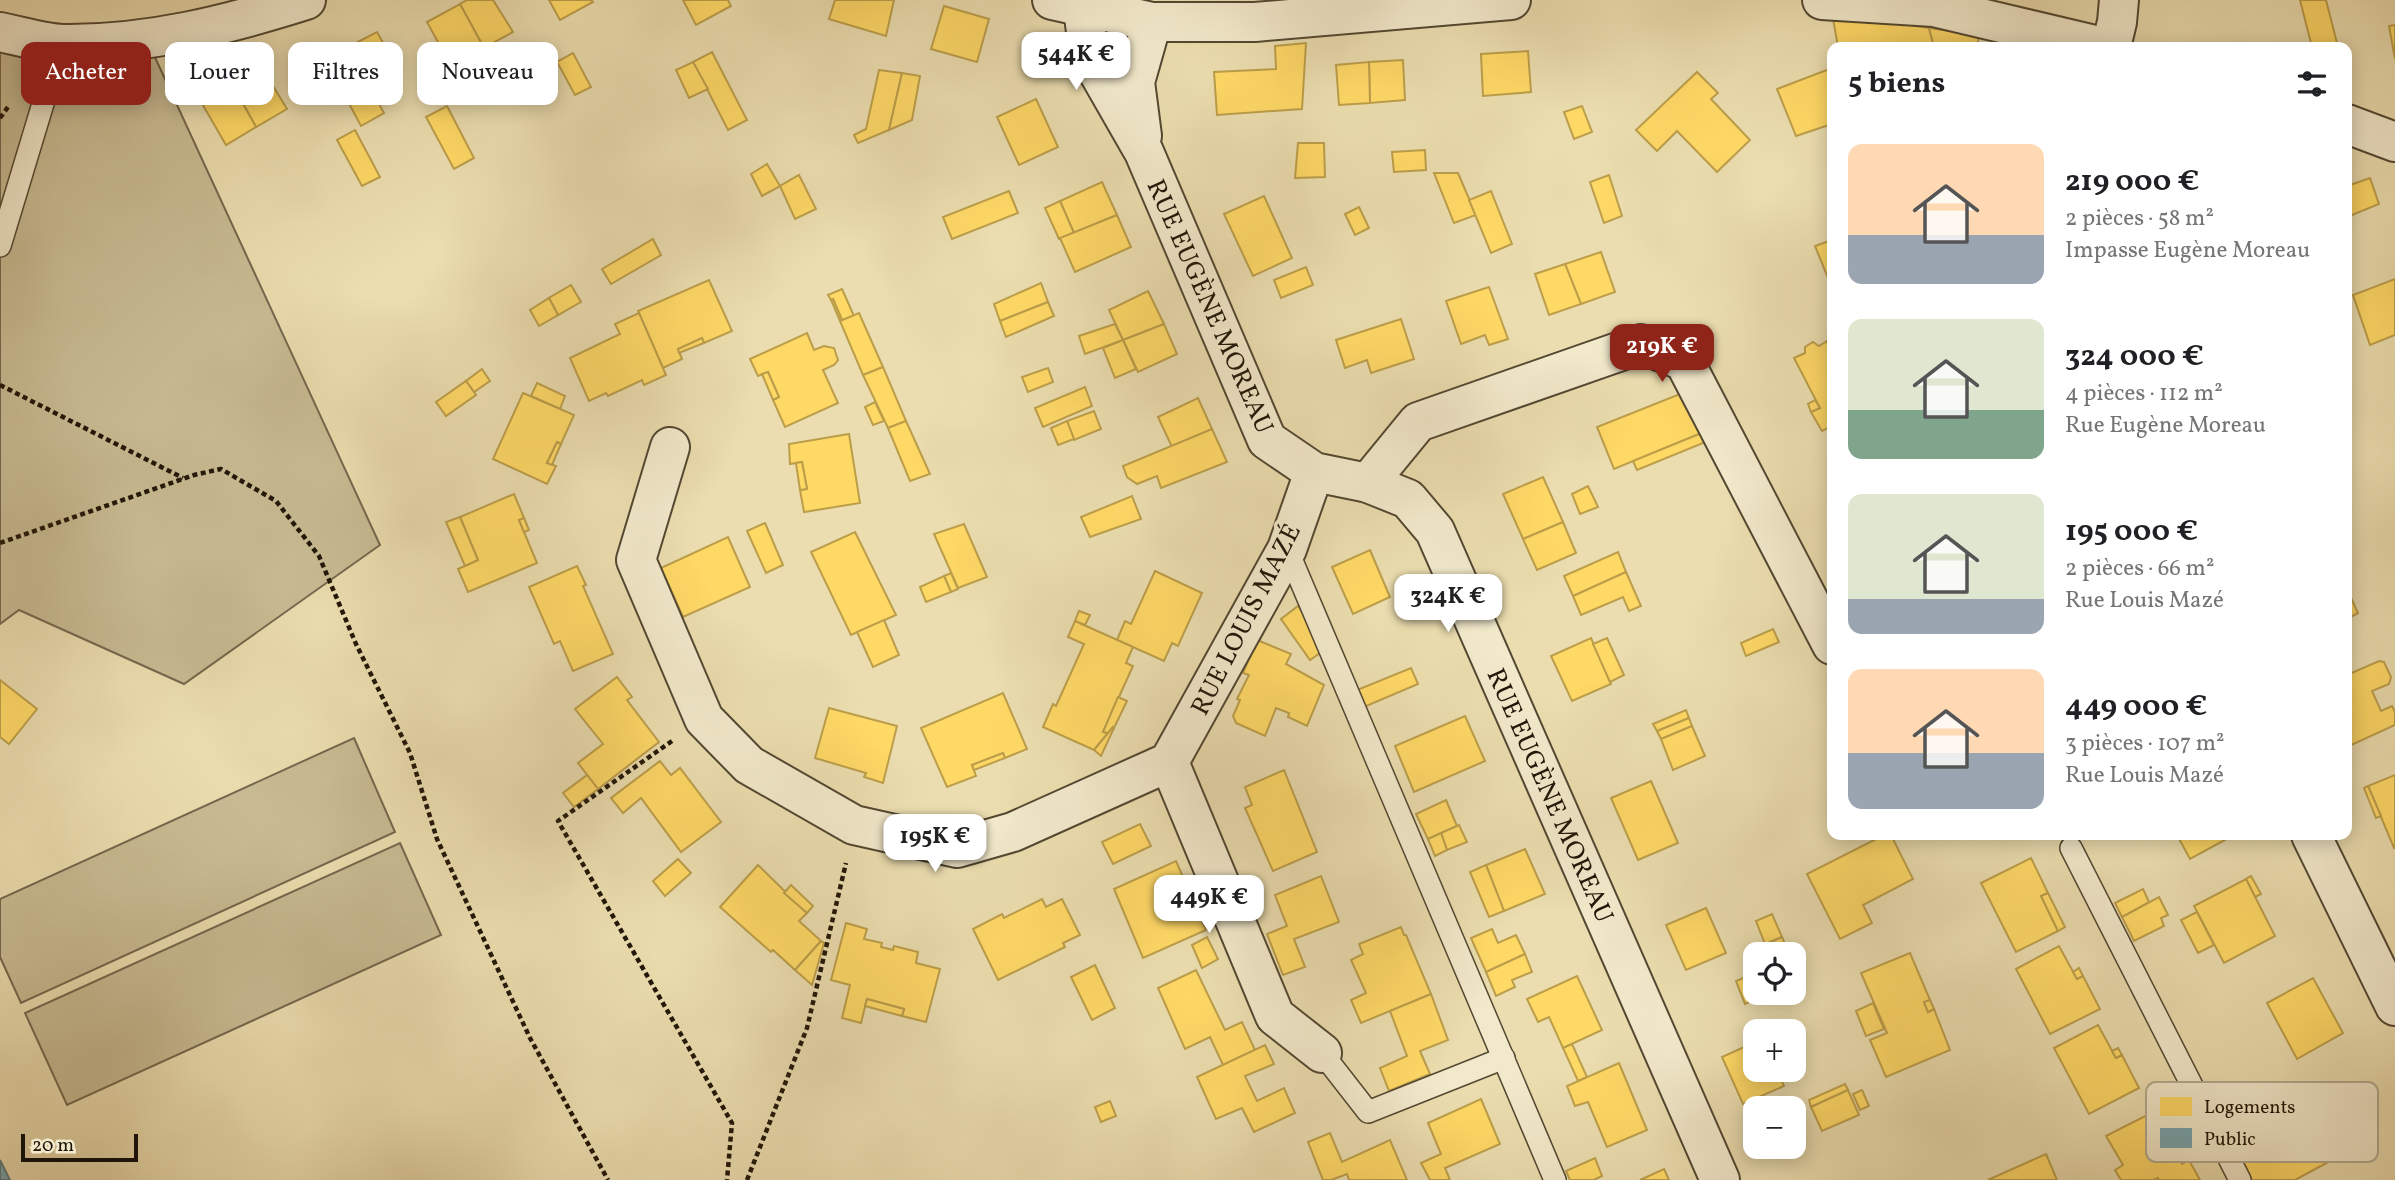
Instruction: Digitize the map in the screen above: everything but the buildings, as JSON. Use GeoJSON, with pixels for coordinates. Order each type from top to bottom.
{"type":"FeatureCollection","features":[{"type":"Feature","properties":{"kind":"street"},"geometry":{"type":"LineString","coordinates":[[94,42],[160,38],[242,20],[306,0]]}},
{"type":"Feature","properties":{"kind":"street"},"geometry":{"type":"LineString","coordinates":[[1073,3],[1152,22],[1255,22],[1511,0]]}},
{"type":"Feature","properties":{"kind":"street"},"geometry":{"type":"LineString","coordinates":[[1822,0],[1934,3],[2084,42]]}},
{"type":"Feature","properties":{"kind":"street"},"geometry":{"type":"LineString","coordinates":[[2112,42],[2119,0]]}},
{"type":"Feature","properties":{"kind":"street","name":"RUE EUGÈNE MOREAU"},"geometry":{"type":"LineString","coordinates":[[1073,3],[1089,56],[1144,152],[1267,440],[1314,472],[1368,483],[1408,499],[1435,531],[1720,1180]]}},
{"type":"Feature","properties":{"kind":"street","name":"RUE EUGÈNE MOREAU"},"geometry":{"type":"LineString","coordinates":[[1144,152],[1135,82],[1152,22]]}},
{"type":"Feature","properties":{"kind":"street"},"geometry":{"type":"LineString","coordinates":[[0,32],[51,42]]}},
{"type":"Feature","properties":{"kind":"street"},"geometry":{"type":"LineString","coordinates":[[2352,126],[2395,142]]}},
{"type":"Feature","properties":{"kind":"street"},"geometry":{"type":"LineString","coordinates":[[1368,483],[1418,422],[1641,344],[1684,361],[1827,635]]}},
{"type":"Feature","properties":{"kind":"street"},"geometry":{"type":"LineString","coordinates":[[670,447],[636,560],[704,719],[749,765],[855,824],[957,848],[1013,832],[1169,762],[1275,1016],[1322,1053]]}},
{"type":"Feature","properties":{"kind":"street","name":"RUE LOUIS MAZÉ"},"geometry":{"type":"LineString","coordinates":[[1169,762],[1287,549],[1314,472]]}},
{"type":"Feature","properties":{"kind":"street"},"geometry":{"type":"LineString","coordinates":[[2313,840],[2395,1006]]}},
{"type":"Feature","properties":{"kind":"lane"},"geometry":{"type":"LineString","coordinates":[[0,246],[43,105]]}},
{"type":"Feature","properties":{"kind":"lane"},"geometry":{"type":"LineString","coordinates":[[1287,549],[1555,1180]]}},
{"type":"Feature","properties":{"kind":"lane"},"geometry":{"type":"LineString","coordinates":[[2071,848],[2190,1082]]}},
{"type":"Feature","properties":{"kind":"lane"},"geometry":{"type":"LineString","coordinates":[[1322,1053],[1368,1112],[1504,1058]]}},
{"type":"Feature","properties":{"kind":"lane"},"geometry":{"type":"LineString","coordinates":[[2231,1162],[2240,1180]]}},
{"type":"Feature","properties":{"kind":"path"},"geometry":{"type":"LineString","coordinates":[[0,385],[184,478]]}},
{"type":"Feature","properties":{"kind":"path"},"geometry":{"type":"LineString","coordinates":[[0,543],[184,478],[221,469],[276,501],[319,556],[356,644],[411,753],[437,839],[530,1038],[608,1180]]}},
{"type":"Feature","properties":{"kind":"path"},"geometry":{"type":"LineString","coordinates":[[704,719],[558,821],[732,1123],[727,1180]]}},
{"type":"Feature","properties":{"kind":"path"},"geometry":{"type":"LineString","coordinates":[[747,1180],[807,1028],[855,824]]}},
{"type":"Feature","properties":{"kind":"shaded area"},"geometry":{"type":"Polygon","coordinates":[[[0,32],[73,42],[21,42],[21,105],[151,105],[153,53],[165,79],[165,105],[177,105],[380,545],[184,684],[19,610],[0,624],[0,32]]]}},
{"type":"Feature","properties":{"kind":"shaded area"},"geometry":{"type":"Polygon","coordinates":[[[354,738],[395,832],[21,1003],[0,957],[0,899],[354,738]]]}},
{"type":"Feature","properties":{"kind":"shaded area"},"geometry":{"type":"Polygon","coordinates":[[[400,843],[441,935],[67,1105],[25,1013],[400,843]]]}}]}
